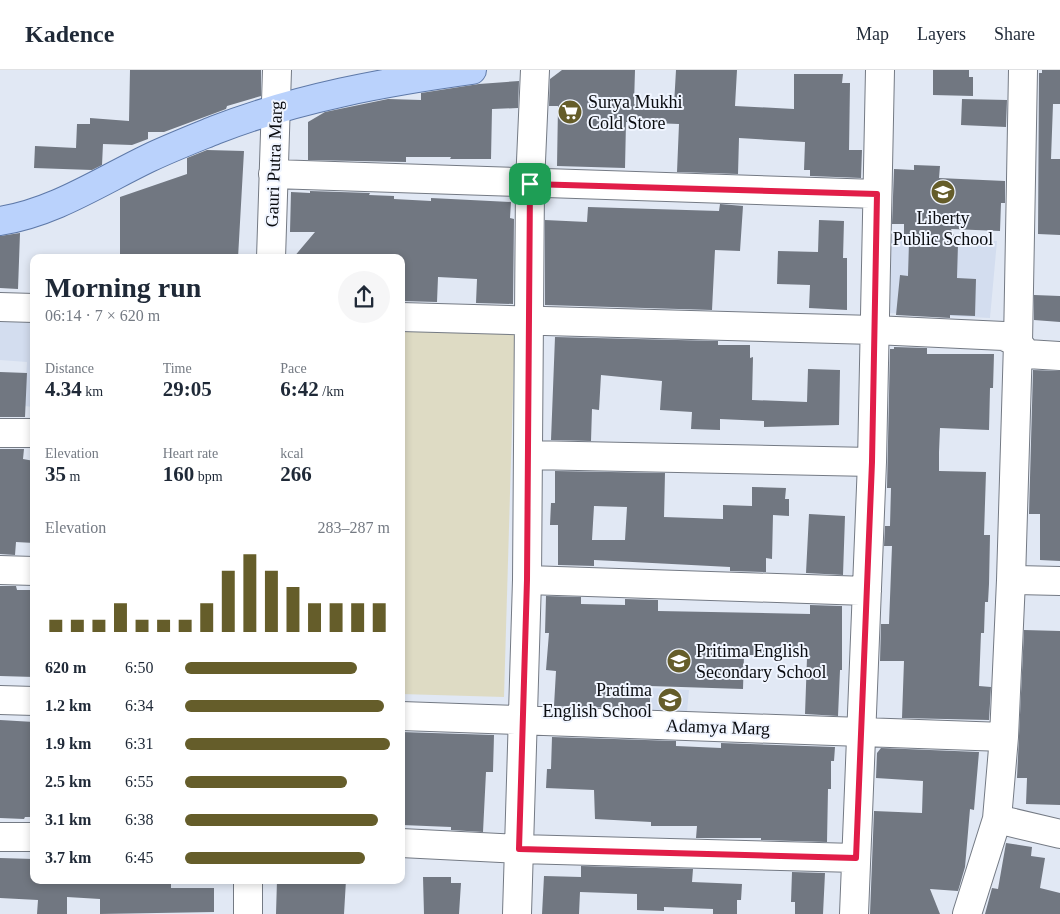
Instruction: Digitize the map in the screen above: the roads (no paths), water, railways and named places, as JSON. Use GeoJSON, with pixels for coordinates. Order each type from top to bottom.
{"type":"FeatureCollection","features":[{"type":"Feature","properties":{"kind":"main road"},"geometry":{"type":"LineString","coordinates":[[0,221],[25,217],[52,208],[149,158],[216,130],[275,109],[342,92],[472,70]]}},
{"type":"Feature","properties":{"kind":"street","name":"Gauri Putra Marg"},"geometry":{"type":"LineString","coordinates":[[271,254],[276,70]]}},
{"type":"Feature","properties":{"kind":"street"},"geometry":{"type":"LineString","coordinates":[[517,914],[527,580],[530,184],[535,70]]}},
{"type":"Feature","properties":{"kind":"street"},"geometry":{"type":"LineString","coordinates":[[854,914],[872,462],[880,70]]}},
{"type":"Feature","properties":{"kind":"street"},"geometry":{"type":"LineString","coordinates":[[967,914],[997,819],[1004,737],[1018,343],[1022,70]]}},
{"type":"Feature","properties":{"kind":"street"},"geometry":{"type":"LineString","coordinates":[[273,174],[877,194]]}},
{"type":"Feature","properties":{"kind":"street"},"geometry":{"type":"LineString","coordinates":[[0,307],[30,308]]}},
{"type":"Feature","properties":{"kind":"street"},"geometry":{"type":"LineString","coordinates":[[405,317],[874,330],[1004,336],[1018,343],[1027,354],[1060,356]]}},
{"type":"Feature","properties":{"kind":"street"},"geometry":{"type":"LineString","coordinates":[[0,433],[30,433]]}},
{"type":"Feature","properties":{"kind":"street"},"geometry":{"type":"LineString","coordinates":[[529,454],[872,462]]}},
{"type":"Feature","properties":{"kind":"street"},"geometry":{"type":"LineString","coordinates":[[0,570],[30,572]]}},
{"type":"Feature","properties":{"kind":"street"},"geometry":{"type":"LineString","coordinates":[[527,580],[867,591]]}},
{"type":"Feature","properties":{"kind":"street"},"geometry":{"type":"LineString","coordinates":[[1011,580],[1060,581]]}},
{"type":"Feature","properties":{"kind":"street"},"geometry":{"type":"LineString","coordinates":[[0,700],[30,701]]}},
{"type":"Feature","properties":{"kind":"street","name":"Adamya Marg"},"geometry":{"type":"LineString","coordinates":[[405,716],[1004,737]]}},
{"type":"Feature","properties":{"kind":"street"},"geometry":{"type":"LineString","coordinates":[[997,819],[1060,834]]}},
{"type":"Feature","properties":{"kind":"street"},"geometry":{"type":"LineString","coordinates":[[0,837],[30,837]]}},
{"type":"Feature","properties":{"kind":"street"},"geometry":{"type":"LineString","coordinates":[[405,842],[519,849],[856,858]]}},
{"type":"Feature","properties":{"kind":"street"},"geometry":{"type":"LineString","coordinates":[[248,884],[248,914]]}},
{"type":"Feature","properties":{"kind":"place","name":"Surya Mukhi Cold Store"},"geometry":{"type":"Point","coordinates":[570,112]}},
{"type":"Feature","properties":{"kind":"place","name":"Liberty Public School"},"geometry":{"type":"Point","coordinates":[943,192]}},
{"type":"Feature","properties":{"kind":"place","name":"Pritima English Secondary School"},"geometry":{"type":"Point","coordinates":[679,661]}},
{"type":"Feature","properties":{"kind":"place","name":"Pratima English School"},"geometry":{"type":"Point","coordinates":[670,700]}}]}
